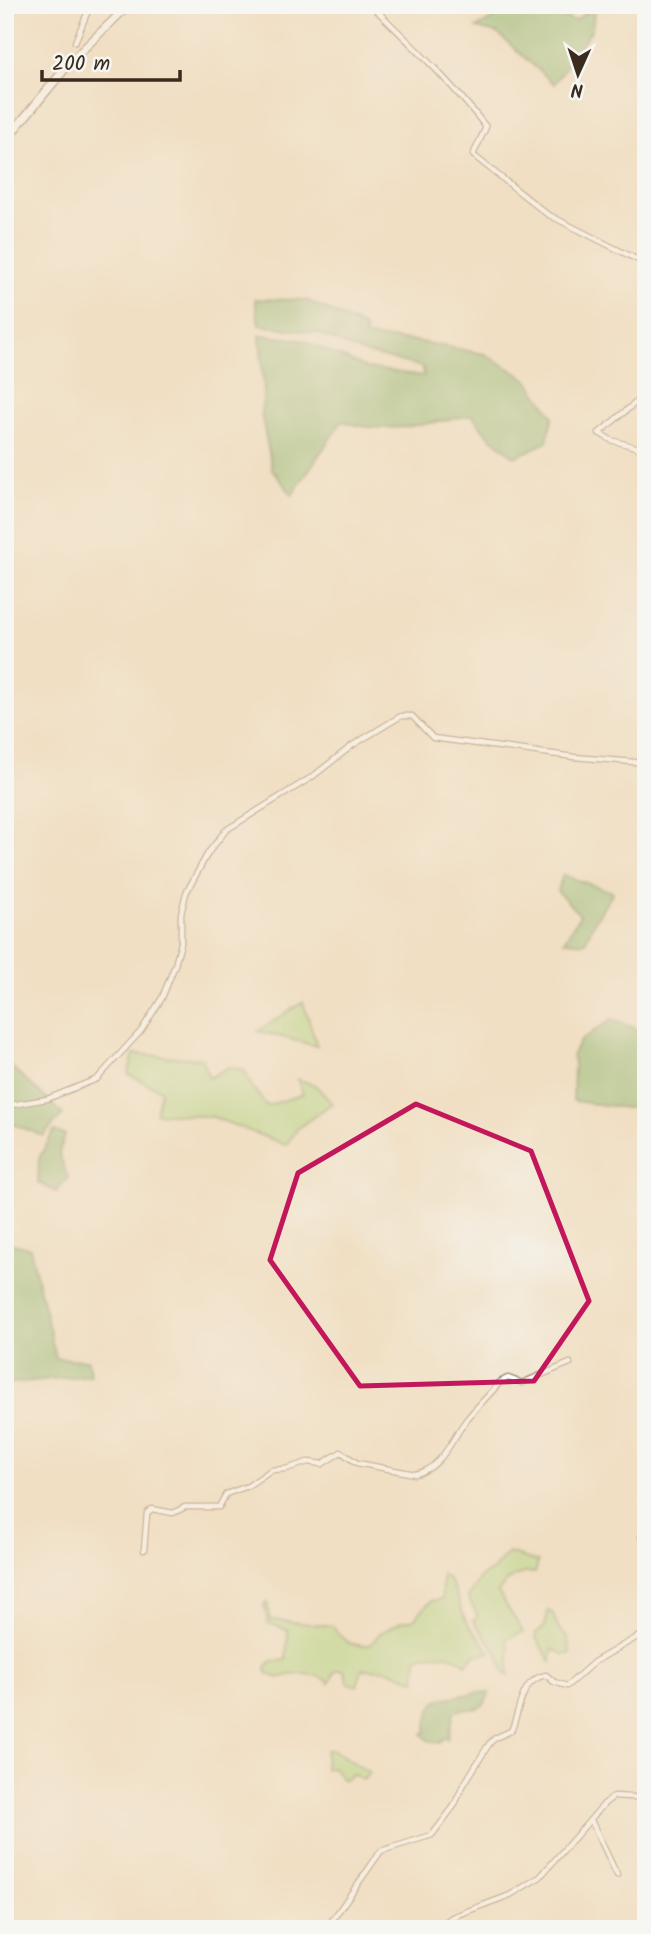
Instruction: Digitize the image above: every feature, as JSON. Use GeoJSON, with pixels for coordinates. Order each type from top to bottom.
{"type":"FeatureCollection","features":[{"type":"Feature","properties":{"kind":"main road"},"geometry":{"type":"LineString","coordinates":[[5,141],[74,58],[129,5]]}},
{"type":"Feature","properties":{"kind":"street"},"geometry":{"type":"LineString","coordinates":[[75,41],[93,5]]}},
{"type":"Feature","properties":{"kind":"street"},"geometry":{"type":"LineString","coordinates":[[371,5],[407,40],[486,127],[473,155],[547,214],[646,264]]}},
{"type":"Feature","properties":{"kind":"street"},"geometry":{"type":"LineString","coordinates":[[646,391],[635,404],[599,433],[611,440],[646,450]]}},
{"type":"Feature","properties":{"kind":"street"},"geometry":{"type":"LineString","coordinates":[[5,1106],[47,1099],[96,1079],[141,1031],[162,999],[181,943],[181,914],[186,893],[208,853],[226,830],[312,777],[353,745],[401,716],[412,716],[433,738],[646,763]]}},
{"type":"Feature","properties":{"kind":"street"},"geometry":{"type":"LineString","coordinates":[[144,1550],[145,1523],[147,1513],[152,1509],[173,1513],[186,1507],[219,1507],[226,1494],[248,1486],[271,1470],[286,1469],[308,1462],[322,1464],[341,1452],[357,1463],[368,1466],[415,1474],[423,1472],[450,1448],[466,1421],[500,1382],[508,1378],[522,1383],[570,1363]]}},
{"type":"Feature","properties":{"kind":"street"},"geometry":{"type":"LineString","coordinates":[[646,1522],[641,1537],[646,1540]]}},
{"type":"Feature","properties":{"kind":"street"},"geometry":{"type":"LineString","coordinates":[[327,1929],[382,1851],[432,1835],[454,1806],[489,1744],[495,1738],[511,1731],[527,1687],[536,1677],[546,1675],[554,1682],[566,1686],[594,1662],[646,1632]]}},
{"type":"Feature","properties":{"kind":"street"},"geometry":{"type":"LineString","coordinates":[[435,1929],[452,1917],[510,1895],[540,1877],[614,1796],[646,1798]]}},
{"type":"Feature","properties":{"kind":"street"},"geometry":{"type":"LineString","coordinates":[[591,1820],[617,1875]]}},
{"type":"Feature","properties":{"kind":"street"},"geometry":{"type":"LineString","coordinates":[[5,1917],[11,1929]]}},
{"type":"Feature","properties":{"kind":"highlighted area"},"geometry":{"type":"Polygon","coordinates":[[[416,1104],[531,1151],[589,1301],[534,1381],[360,1386],[270,1260],[298,1173],[416,1104]]]}},
{"type":"Feature","properties":{"kind":"green space"},"geometry":{"type":"Polygon","coordinates":[[[595,5],[592,29],[554,84],[497,33],[476,28],[506,10],[553,14],[575,21],[595,5]]]}},
{"type":"Feature","properties":{"kind":"green space"},"geometry":{"type":"Polygon","coordinates":[[[255,299],[306,300],[364,327],[366,337],[415,341],[485,354],[528,380],[553,416],[547,442],[515,457],[487,434],[472,415],[390,428],[374,428],[342,421],[292,495],[272,469],[261,413],[264,393],[260,335],[302,340],[366,368],[424,376],[423,367],[361,352],[317,333],[259,325],[255,299]]]}},
{"type":"Feature","properties":{"kind":"green space"},"geometry":{"type":"Polygon","coordinates":[[[563,875],[613,892],[593,924],[585,943],[564,941],[580,915],[557,891],[563,875]]]}},
{"type":"Feature","properties":{"kind":"green space"},"geometry":{"type":"Polygon","coordinates":[[[303,1002],[317,1046],[258,1031],[303,1002]]]}},
{"type":"Feature","properties":{"kind":"green space"},"geometry":{"type":"Polygon","coordinates":[[[612,1019],[646,1033],[646,1108],[573,1101],[572,1056],[580,1041],[612,1019]]]}},
{"type":"Feature","properties":{"kind":"green space"},"geometry":{"type":"Polygon","coordinates":[[[134,1054],[202,1059],[209,1078],[229,1067],[244,1070],[252,1087],[267,1106],[303,1094],[297,1079],[315,1085],[332,1103],[298,1128],[286,1145],[213,1117],[156,1113],[161,1090],[128,1074],[134,1054]]]}},
{"type":"Feature","properties":{"kind":"green space"},"geometry":{"type":"Polygon","coordinates":[[[5,1061],[63,1114],[43,1136],[5,1121],[5,1061]]]}},
{"type":"Feature","properties":{"kind":"green space"},"geometry":{"type":"Polygon","coordinates":[[[54,1131],[65,1135],[59,1153],[68,1178],[56,1192],[38,1183],[39,1158],[54,1131]]]}},
{"type":"Feature","properties":{"kind":"green space"},"geometry":{"type":"Polygon","coordinates":[[[5,1242],[30,1248],[56,1358],[88,1360],[90,1375],[5,1384],[5,1242]]]}},
{"type":"Feature","properties":{"kind":"green space"},"geometry":{"type":"Polygon","coordinates":[[[508,1553],[538,1562],[535,1573],[523,1573],[514,1577],[498,1592],[523,1632],[506,1639],[509,1649],[509,1676],[505,1674],[496,1650],[473,1621],[478,1616],[468,1598],[480,1577],[493,1570],[508,1553]]]}},
{"type":"Feature","properties":{"kind":"green space"},"geometry":{"type":"Polygon","coordinates":[[[442,1574],[451,1584],[468,1624],[490,1652],[475,1655],[466,1664],[456,1658],[442,1655],[417,1658],[415,1680],[387,1670],[362,1669],[357,1686],[348,1683],[344,1670],[335,1670],[330,1683],[319,1676],[298,1674],[278,1678],[267,1673],[266,1667],[272,1661],[286,1660],[288,1630],[268,1623],[264,1604],[267,1602],[271,1620],[333,1626],[348,1642],[370,1645],[380,1633],[401,1622],[414,1619],[431,1601],[442,1599],[442,1574]]]}},
{"type":"Feature","properties":{"kind":"green space"},"geometry":{"type":"Polygon","coordinates":[[[548,1610],[567,1637],[571,1654],[552,1649],[551,1662],[536,1638],[536,1633],[545,1627],[548,1610]]]}},
{"type":"Feature","properties":{"kind":"green space"},"geometry":{"type":"Polygon","coordinates":[[[477,1692],[489,1693],[479,1708],[454,1712],[448,1739],[444,1738],[440,1743],[428,1740],[422,1734],[426,1732],[432,1709],[441,1699],[477,1692]]]}},
{"type":"Feature","properties":{"kind":"green space"},"geometry":{"type":"Polygon","coordinates":[[[326,1750],[333,1750],[370,1773],[363,1780],[353,1774],[343,1780],[333,1767],[325,1769],[326,1750]]]}}]}
